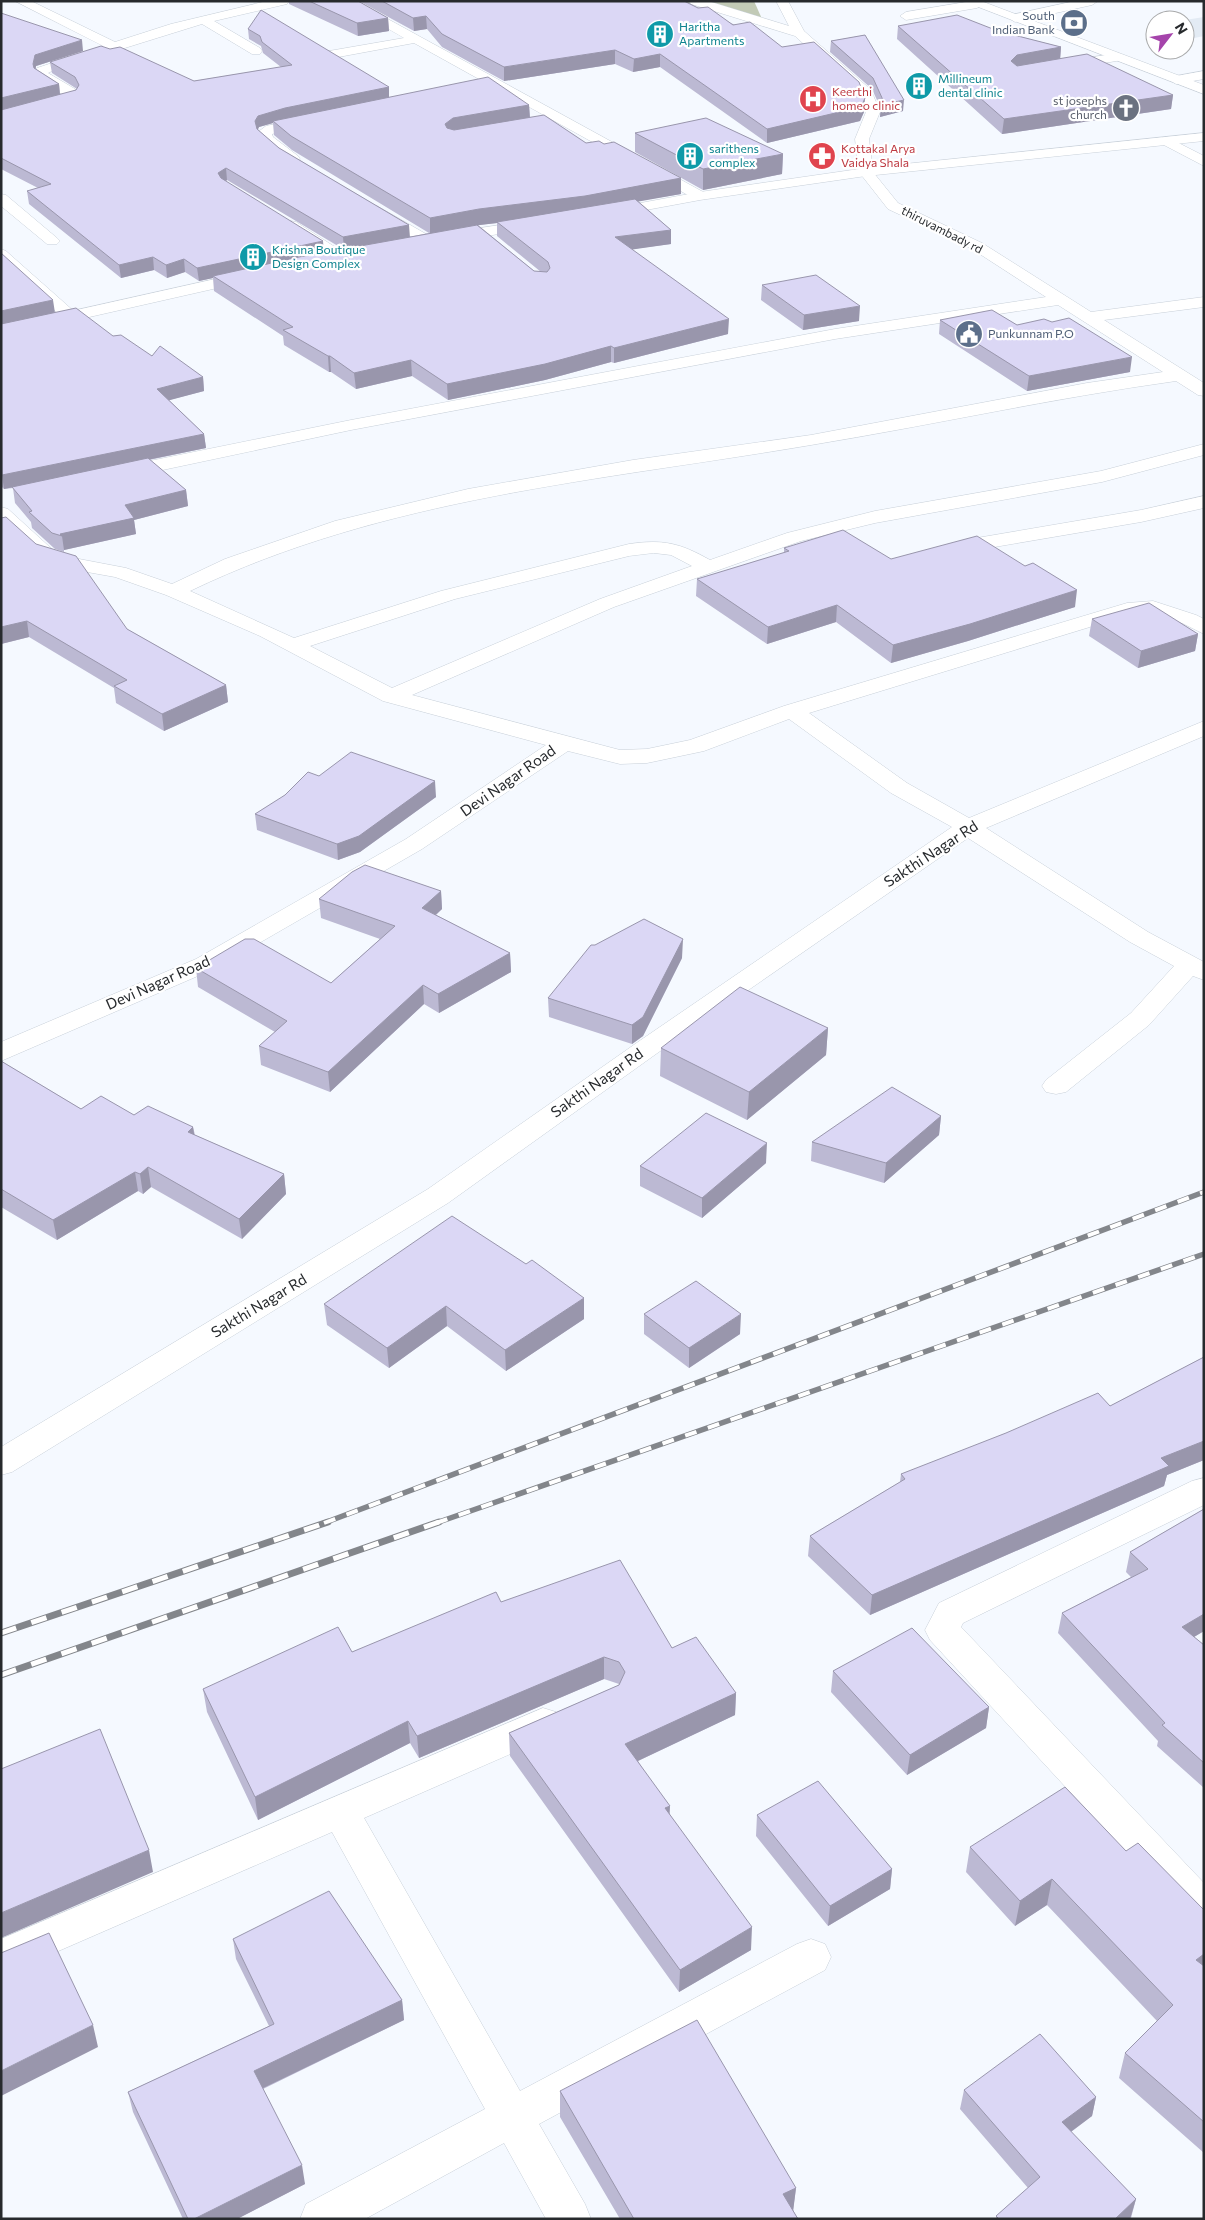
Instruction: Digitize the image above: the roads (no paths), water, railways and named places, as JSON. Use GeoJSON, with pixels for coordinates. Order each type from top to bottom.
{"type":"FeatureCollection","features":[{"type":"Feature","properties":{"kind":"street"},"geometry":{"type":"LineString","coordinates":[[21,1],[114,46]]}},
{"type":"Feature","properties":{"kind":"street"},"geometry":{"type":"LineString","coordinates":[[1,116],[69,100],[72,97],[70,92],[45,78],[42,70],[114,46],[204,20],[283,1]]}},
{"type":"Feature","properties":{"kind":"street"},"geometry":{"type":"LineString","coordinates":[[346,1],[700,196]]}},
{"type":"Feature","properties":{"kind":"street"},"geometry":{"type":"LineString","coordinates":[[695,1],[799,33]]}},
{"type":"Feature","properties":{"kind":"street"},"geometry":{"type":"LineString","coordinates":[[782,1],[799,33],[866,94],[873,112],[862,139],[866,172]]}},
{"type":"Feature","properties":{"kind":"street"},"geometry":{"type":"LineString","coordinates":[[1015,18],[1092,1]]}},
{"type":"Feature","properties":{"kind":"street"},"geometry":{"type":"LineString","coordinates":[[906,16],[973,3],[1204,90]]}},
{"type":"Feature","properties":{"kind":"street"},"geometry":{"type":"LineString","coordinates":[[204,20],[256,51]]}},
{"type":"Feature","properties":{"kind":"street"},"geometry":{"type":"LineString","coordinates":[[333,54],[417,40]]}},
{"type":"Feature","properties":{"kind":"street"},"geometry":{"type":"LineString","coordinates":[[1053,68],[1118,58]]}},
{"type":"Feature","properties":{"kind":"street"},"geometry":{"type":"LineString","coordinates":[[1176,80],[1204,75]]}},
{"type":"Feature","properties":{"kind":"street"},"geometry":{"type":"LineString","coordinates":[[478,87],[497,83]]}},
{"type":"Feature","properties":{"kind":"street"},"geometry":{"type":"LineString","coordinates":[[302,164],[266,139],[265,132],[321,118]]}},
{"type":"Feature","properties":{"kind":"street"},"geometry":{"type":"LineString","coordinates":[[536,125],[563,120]]}},
{"type":"Feature","properties":{"kind":"street"},"geometry":{"type":"LineString","coordinates":[[590,216],[700,196],[866,172],[1204,137]]}},
{"type":"Feature","properties":{"kind":"street"},"geometry":{"type":"LineString","coordinates":[[1167,141],[1204,162]]}},
{"type":"Feature","properties":{"kind":"street","name":"thiruvambady rd"},"geometry":{"type":"LineString","coordinates":[[866,172],[893,206],[977,246],[1204,391]]}},
{"type":"Feature","properties":{"kind":"street"},"geometry":{"type":"LineString","coordinates":[[1,198],[52,241]]}},
{"type":"Feature","properties":{"kind":"street"},"geometry":{"type":"LineString","coordinates":[[369,205],[428,242]]}},
{"type":"Feature","properties":{"kind":"street"},"geometry":{"type":"LineString","coordinates":[[278,217],[351,257],[318,262]]}},
{"type":"Feature","properties":{"kind":"street"},"geometry":{"type":"LineString","coordinates":[[411,245],[546,222]]}},
{"type":"Feature","properties":{"kind":"street"},"geometry":{"type":"LineString","coordinates":[[480,232],[495,245]]}},
{"type":"Feature","properties":{"kind":"street"},"geometry":{"type":"LineString","coordinates":[[1,254],[71,317]]}},
{"type":"Feature","properties":{"kind":"street"},"geometry":{"type":"LineString","coordinates":[[1,332],[271,272]]}},
{"type":"Feature","properties":{"kind":"street"},"geometry":{"type":"LineString","coordinates":[[105,476],[351,425],[816,338],[1060,300]]}},
{"type":"Feature","properties":{"kind":"street"},"geometry":{"type":"LineString","coordinates":[[1087,317],[1204,302]]}},
{"type":"Feature","properties":{"kind":"street"},"geometry":{"type":"LineString","coordinates":[[173,591],[232,562],[342,525],[468,495],[633,466],[812,440],[1078,390],[1179,375]]}},
{"type":"Feature","properties":{"kind":"street"},"geometry":{"type":"LineString","coordinates":[[391,696],[607,603],[794,537],[875,517],[1102,476],[1204,449]]}},
{"type":"Feature","properties":{"kind":"street"},"geometry":{"type":"LineString","coordinates":[[965,546],[1142,516],[1204,502]]}},
{"type":"Feature","properties":{"kind":"street"},"geometry":{"type":"LineString","coordinates":[[1,513],[47,555],[76,564],[119,572],[173,591],[292,645],[391,696],[620,757],[647,756],[696,746],[792,711],[1127,609],[1153,607],[1189,619],[1204,628]]}},
{"type":"Feature","properties":{"kind":"street"},"geometry":{"type":"LineString","coordinates":[[292,645],[448,595],[629,550],[659,545],[673,548],[708,567]]}},
{"type":"Feature","properties":{"kind":"street"},"geometry":{"type":"LineString","coordinates":[[792,711],[899,788],[968,827],[1139,937],[1197,968],[1140,1019],[1056,1086]]}},
{"type":"Feature","properties":{"kind":"street","name":"Sakthi Nagar Rd"},"geometry":{"type":"LineString","coordinates":[[1,1463],[438,1196],[640,1053],[968,827],[1204,728]]}},
{"type":"Feature","properties":{"kind":"street","name":"Devi Nagar Road"},"geometry":{"type":"LineString","coordinates":[[1,1053],[20,1042],[205,964],[414,844],[488,796],[564,743]]}},
{"type":"Feature","properties":{"kind":"street"},"geometry":{"type":"LineString","coordinates":[[1204,1490],[951,1614],[942,1630],[1204,1910]]}},
{"type":"Feature","properties":{"kind":"street"},"geometry":{"type":"LineString","coordinates":[[1,1958],[578,1708]]}},
{"type":"Feature","properties":{"kind":"street"},"geometry":{"type":"LineString","coordinates":[[340,1811],[570,2219]]}},
{"type":"Feature","properties":{"kind":"street"},"geometry":{"type":"LineString","coordinates":[[321,2219],[811,1957]]}},
{"type":"Feature","properties":{"kind":"railway"},"geometry":{"type":"LineString","coordinates":[[324,1523],[1204,1192]]}},
{"type":"Feature","properties":{"kind":"railway"},"geometry":{"type":"LineString","coordinates":[[436,1523],[1204,1254]]}},
{"type":"Feature","properties":{"kind":"railway"},"geometry":{"type":"LineString","coordinates":[[1,1633],[328,1522]]}},
{"type":"Feature","properties":{"kind":"railway"},"geometry":{"type":"LineString","coordinates":[[1,1675],[439,1522]]}},
{"type":"Feature","properties":{"kind":"place","name":"South Indian Bank"},"geometry":{"type":"Point","coordinates":[1074,23]}},
{"type":"Feature","properties":{"kind":"place","name":"Haritha Apartments"},"geometry":{"type":"Point","coordinates":[660,34]}},
{"type":"Feature","properties":{"kind":"place","name":"Millineum dental clinic"},"geometry":{"type":"Point","coordinates":[919,86]}},
{"type":"Feature","properties":{"kind":"place","name":"Keerthi homeo clinic"},"geometry":{"type":"Point","coordinates":[813,99]}},
{"type":"Feature","properties":{"kind":"place","name":"st josephs church"},"geometry":{"type":"Point","coordinates":[1126,108]}},
{"type":"Feature","properties":{"kind":"place","name":"sarithens complex"},"geometry":{"type":"Point","coordinates":[690,156]}},
{"type":"Feature","properties":{"kind":"place","name":"Kottakal Arya Vaidya Shala"},"geometry":{"type":"Point","coordinates":[822,156]}},
{"type":"Feature","properties":{"kind":"place","name":"Krishna Boutique Design Complex"},"geometry":{"type":"Point","coordinates":[253,257]}},
{"type":"Feature","properties":{"kind":"place","name":"Punkunnam P.O"},"geometry":{"type":"Point","coordinates":[969,334]}}]}
